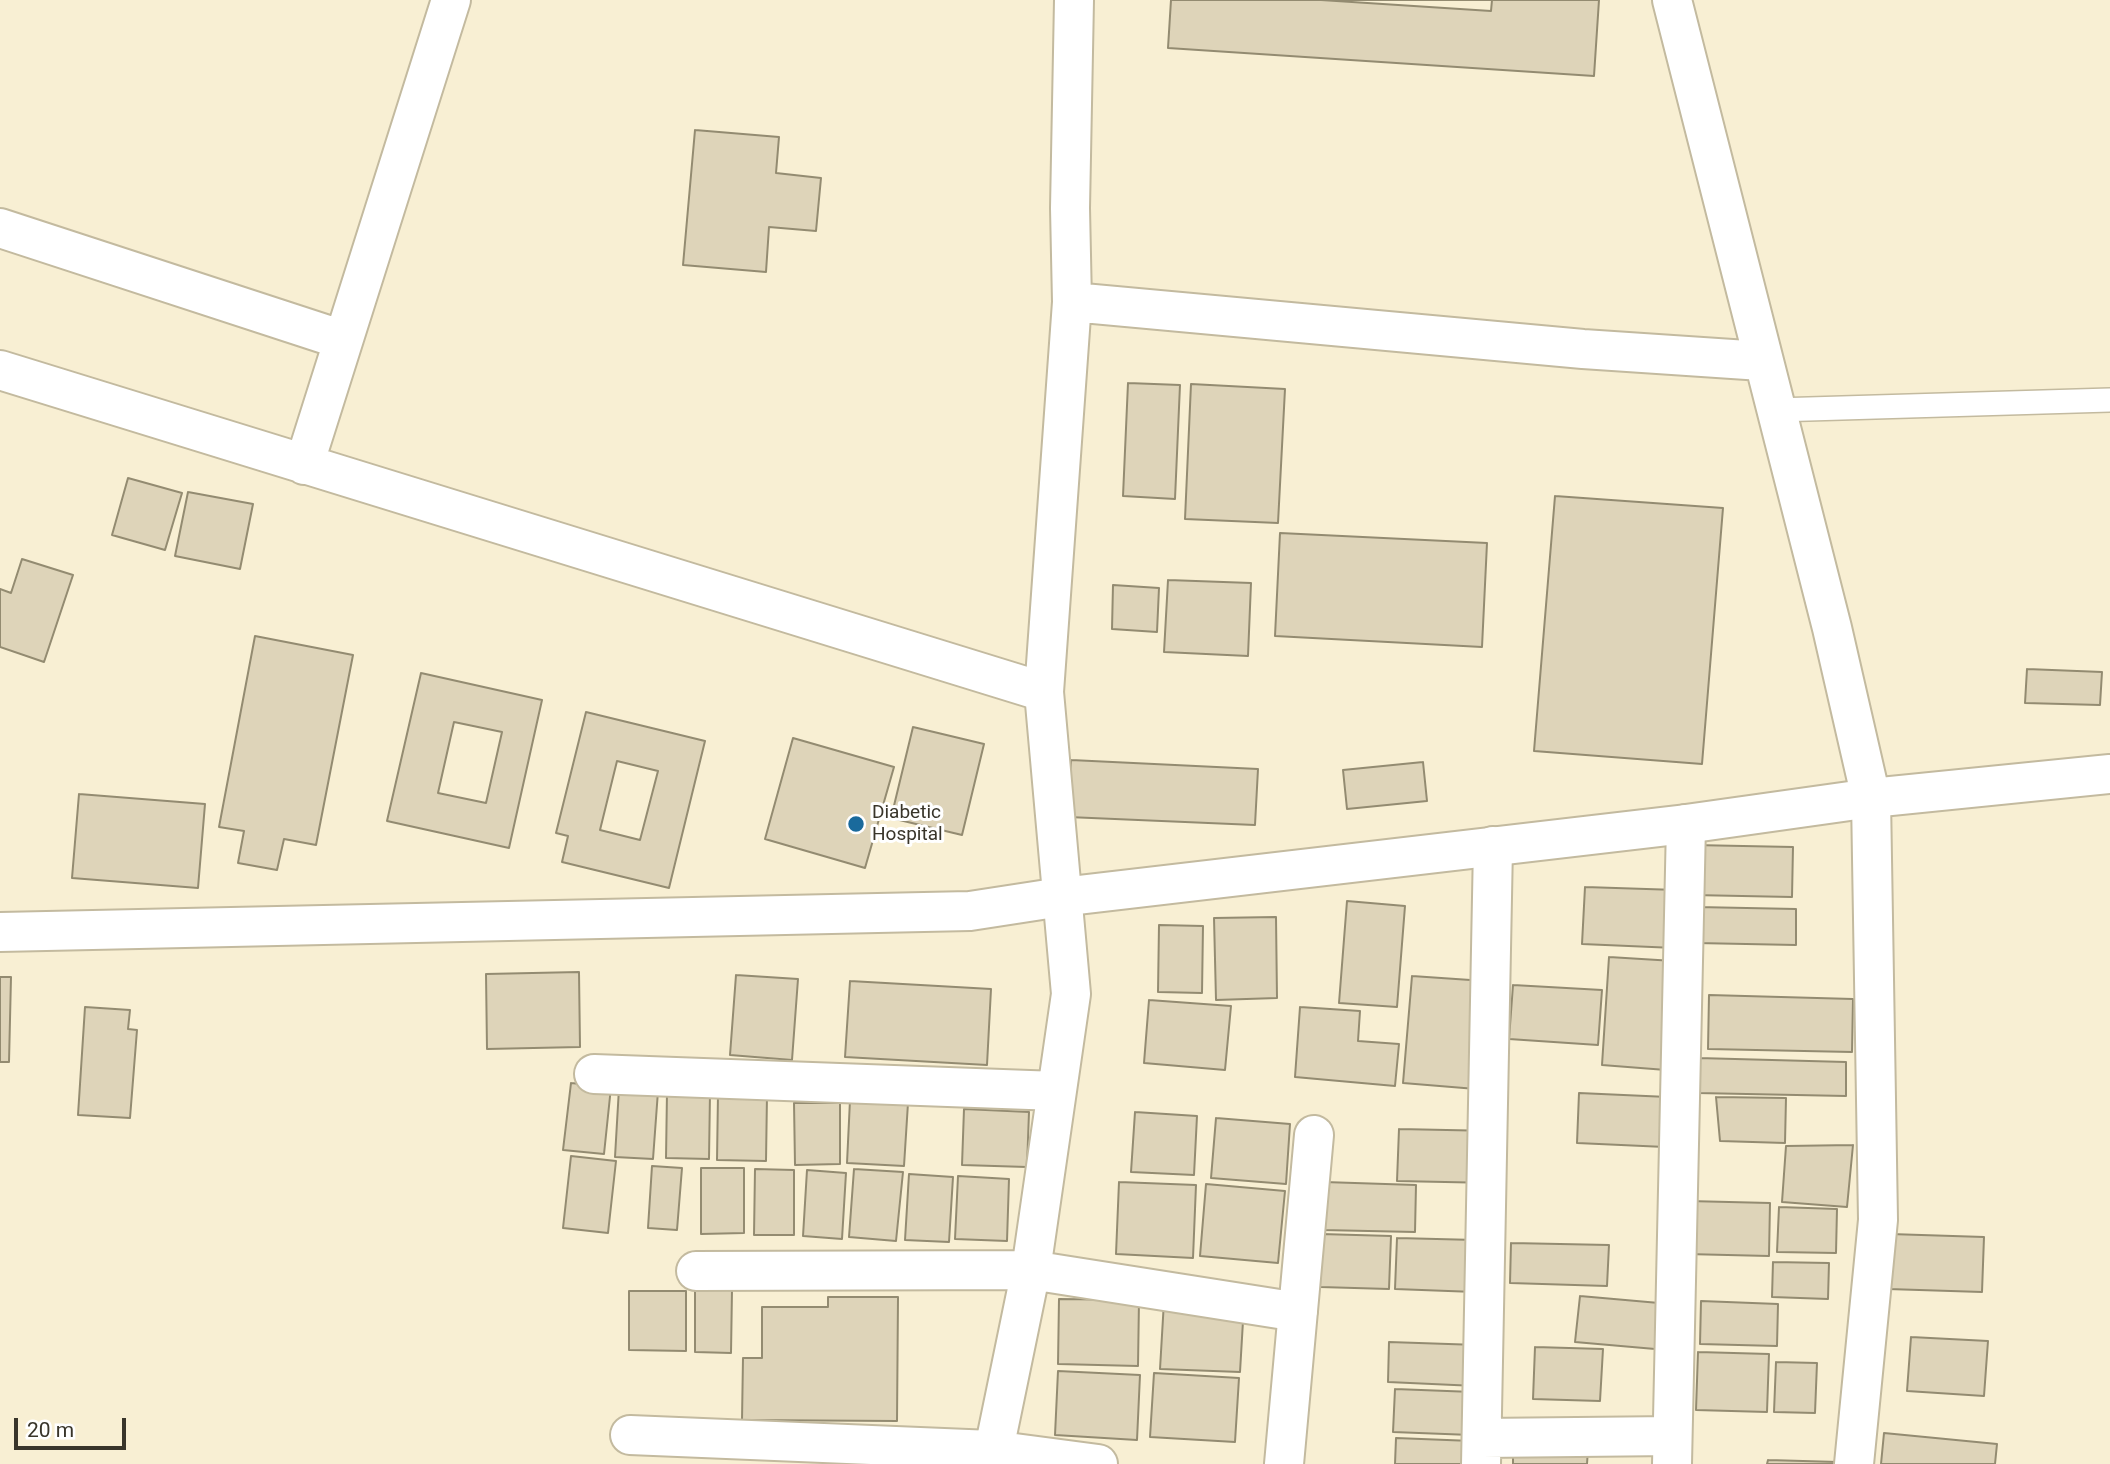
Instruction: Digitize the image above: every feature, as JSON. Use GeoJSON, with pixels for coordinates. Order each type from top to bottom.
{"type":"FeatureCollection","features":[{"type":"Feature","properties":{"kind":"street"},"geometry":{"type":"LineString","coordinates":[[304,465],[451,0]]}},
{"type":"Feature","properties":{"kind":"street"},"geometry":{"type":"LineString","coordinates":[[992,1457],[1031,1270],[1071,994],[1044,692],[1072,302],[1070,208],[1074,0]]}},
{"type":"Feature","properties":{"kind":"street"},"geometry":{"type":"LineString","coordinates":[[1672,0],[1832,628],[1871,798],[1878,1220],[1854,1464]]}},
{"type":"Feature","properties":{"kind":"street"},"geometry":{"type":"LineString","coordinates":[[0,229],[343,340]]}},
{"type":"Feature","properties":{"kind":"street"},"geometry":{"type":"LineString","coordinates":[[1072,302],[1583,349],[1762,361]]}},
{"type":"Feature","properties":{"kind":"street"},"geometry":{"type":"LineString","coordinates":[[0,370],[1044,692]]}},
{"type":"Feature","properties":{"kind":"street"},"geometry":{"type":"LineString","coordinates":[[0,932],[970,911],[1061,897],[1686,824],[1871,798],[2110,774]]}},
{"type":"Feature","properties":{"kind":"street"},"geometry":{"type":"LineString","coordinates":[[1493,846],[1481,1451],[1672,1450],[1686,824]]}},
{"type":"Feature","properties":{"kind":"street"},"geometry":{"type":"LineString","coordinates":[[594,1074],[1057,1091]]}},
{"type":"Feature","properties":{"kind":"street"},"geometry":{"type":"LineString","coordinates":[[1284,1464],[1314,1135]]}},
{"type":"Feature","properties":{"kind":"street"},"geometry":{"type":"LineString","coordinates":[[696,1271],[1031,1270],[1298,1312]]}},
{"type":"Feature","properties":{"kind":"street"},"geometry":{"type":"LineString","coordinates":[[630,1435],[1098,1464]]}},
{"type":"Feature","properties":{"kind":"lane"},"geometry":{"type":"LineString","coordinates":[[1775,410],[2110,400]]}},
{"type":"Feature","properties":{"kind":"building"},"geometry":{"type":"Polygon","coordinates":[[[1171,0],[1599,0],[1594,76],[1168,48],[1171,0]]]}},
{"type":"Feature","properties":{"kind":"building"},"geometry":{"type":"Polygon","coordinates":[[[1321,0],[1492,0],[1491,11],[1321,0]]]}},
{"type":"Feature","properties":{"kind":"building"},"geometry":{"type":"Polygon","coordinates":[[[695,130],[779,137],[776,173],[821,178],[816,231],[769,227],[766,272],[683,265],[695,130]]]}},
{"type":"Feature","properties":{"kind":"building"},"geometry":{"type":"Polygon","coordinates":[[[1128,383],[1180,385],[1175,499],[1123,496],[1128,383]]]}},
{"type":"Feature","properties":{"kind":"building"},"geometry":{"type":"Polygon","coordinates":[[[1191,384],[1285,389],[1278,523],[1185,519],[1191,384]]]}},
{"type":"Feature","properties":{"kind":"building"},"geometry":{"type":"Polygon","coordinates":[[[128,478],[182,493],[165,550],[112,535],[128,478]]]}},
{"type":"Feature","properties":{"kind":"building"},"geometry":{"type":"Polygon","coordinates":[[[188,492],[253,504],[240,569],[175,556],[188,492]]]}},
{"type":"Feature","properties":{"kind":"building"},"geometry":{"type":"Polygon","coordinates":[[[1555,496],[1723,508],[1702,764],[1534,751],[1555,496]]]}},
{"type":"Feature","properties":{"kind":"building"},"geometry":{"type":"Polygon","coordinates":[[[1280,533],[1487,543],[1482,647],[1275,636],[1280,533]]]}},
{"type":"Feature","properties":{"kind":"building"},"geometry":{"type":"Polygon","coordinates":[[[22,559],[73,575],[44,662],[0,647],[0,589],[11,593],[22,559]]]}},
{"type":"Feature","properties":{"kind":"building"},"geometry":{"type":"Polygon","coordinates":[[[1168,580],[1251,583],[1248,656],[1164,652],[1168,580]]]}},
{"type":"Feature","properties":{"kind":"building"},"geometry":{"type":"Polygon","coordinates":[[[1113,585],[1159,588],[1157,632],[1112,629],[1113,585]]]}},
{"type":"Feature","properties":{"kind":"building"},"geometry":{"type":"Polygon","coordinates":[[[255,636],[353,655],[316,845],[284,839],[277,870],[238,863],[244,831],[219,827],[255,636]]]}},
{"type":"Feature","properties":{"kind":"building"},"geometry":{"type":"Polygon","coordinates":[[[2027,669],[2102,672],[2100,705],[2025,703],[2027,669]]]}},
{"type":"Feature","properties":{"kind":"building"},"geometry":{"type":"Polygon","coordinates":[[[421,673],[542,700],[509,848],[387,821],[421,673]]]}},
{"type":"Feature","properties":{"kind":"building"},"geometry":{"type":"Polygon","coordinates":[[[586,712],[705,741],[669,888],[562,862],[568,836],[556,833],[586,712]],[[617,761],[600,830],[640,840],[658,771],[617,761]]]}},
{"type":"Feature","properties":{"kind":"building"},"geometry":{"type":"Polygon","coordinates":[[[454,722],[502,732],[486,803],[438,793],[454,722]]]}},
{"type":"Feature","properties":{"kind":"building"},"geometry":{"type":"Polygon","coordinates":[[[913,727],[984,744],[962,835],[891,818],[913,727]]]}},
{"type":"Feature","properties":{"kind":"building"},"geometry":{"type":"Polygon","coordinates":[[[793,738],[894,767],[865,868],[765,839],[793,738]]]}},
{"type":"Feature","properties":{"kind":"building"},"geometry":{"type":"Polygon","coordinates":[[[1071,760],[1258,769],[1255,825],[1068,817],[1071,760]]]}},
{"type":"Feature","properties":{"kind":"building"},"geometry":{"type":"Polygon","coordinates":[[[1423,762],[1427,801],[1347,809],[1343,770],[1423,762]]]}},
{"type":"Feature","properties":{"kind":"building"},"geometry":{"type":"Polygon","coordinates":[[[79,794],[205,804],[198,888],[72,878],[79,794]]]}},
{"type":"Feature","properties":{"kind":"building"},"geometry":{"type":"Polygon","coordinates":[[[1693,845],[1793,847],[1792,897],[1692,895],[1693,845]]]}},
{"type":"Feature","properties":{"kind":"building"},"geometry":{"type":"Polygon","coordinates":[[[1585,887],[1677,890],[1675,948],[1582,944],[1585,887]]]}},
{"type":"Feature","properties":{"kind":"building"},"geometry":{"type":"Polygon","coordinates":[[[1347,901],[1405,906],[1397,1007],[1339,1003],[1347,901]]]}},
{"type":"Feature","properties":{"kind":"building"},"geometry":{"type":"Polygon","coordinates":[[[1697,907],[1796,909],[1796,945],[1696,943],[1697,907]]]}},
{"type":"Feature","properties":{"kind":"building"},"geometry":{"type":"Polygon","coordinates":[[[1276,917],[1277,998],[1216,1000],[1214,918],[1276,917]]]}},
{"type":"Feature","properties":{"kind":"building"},"geometry":{"type":"Polygon","coordinates":[[[1159,925],[1203,926],[1202,993],[1158,992],[1159,925]]]}},
{"type":"Feature","properties":{"kind":"building"},"geometry":{"type":"Polygon","coordinates":[[[1609,957],[1674,961],[1666,1070],[1602,1065],[1609,957]]]}},
{"type":"Feature","properties":{"kind":"building"},"geometry":{"type":"Polygon","coordinates":[[[579,972],[580,1047],[487,1049],[486,974],[579,972]]]}},
{"type":"Feature","properties":{"kind":"building"},"geometry":{"type":"Polygon","coordinates":[[[736,975],[798,979],[792,1060],[730,1055],[736,975]]]}},
{"type":"Feature","properties":{"kind":"building"},"geometry":{"type":"Polygon","coordinates":[[[1412,976],[1485,981],[1476,1089],[1403,1083],[1412,976]]]}},
{"type":"Feature","properties":{"kind":"building"},"geometry":{"type":"Polygon","coordinates":[[[0,977],[11,977],[9,1062],[0,1062],[0,977]]]}},
{"type":"Feature","properties":{"kind":"building"},"geometry":{"type":"Polygon","coordinates":[[[850,981],[991,989],[987,1065],[845,1057],[850,981]]]}},
{"type":"Feature","properties":{"kind":"building"},"geometry":{"type":"Polygon","coordinates":[[[1513,985],[1602,990],[1598,1045],[1509,1039],[1513,985]]]}},
{"type":"Feature","properties":{"kind":"building"},"geometry":{"type":"Polygon","coordinates":[[[1709,995],[1853,999],[1852,1052],[1708,1049],[1709,995]]]}},
{"type":"Feature","properties":{"kind":"building"},"geometry":{"type":"Polygon","coordinates":[[[1149,1000],[1231,1006],[1225,1070],[1144,1063],[1149,1000]]]}},
{"type":"Feature","properties":{"kind":"building"},"geometry":{"type":"Polygon","coordinates":[[[85,1007],[130,1010],[128,1029],[137,1030],[130,1118],[78,1115],[85,1007]]]}},
{"type":"Feature","properties":{"kind":"building"},"geometry":{"type":"Polygon","coordinates":[[[1300,1007],[1360,1011],[1358,1041],[1399,1044],[1395,1086],[1295,1077],[1300,1007]]]}},
{"type":"Feature","properties":{"kind":"building"},"geometry":{"type":"Polygon","coordinates":[[[1698,1058],[1846,1062],[1846,1096],[1697,1093],[1698,1058]]]}},
{"type":"Feature","properties":{"kind":"building"},"geometry":{"type":"Polygon","coordinates":[[[571,1083],[611,1087],[604,1154],[563,1150],[571,1083]]]}},
{"type":"Feature","properties":{"kind":"building"},"geometry":{"type":"Polygon","coordinates":[[[619,1088],[658,1091],[653,1159],[615,1157],[619,1088]]]}},
{"type":"Feature","properties":{"kind":"building"},"geometry":{"type":"Polygon","coordinates":[[[667,1092],[710,1093],[709,1159],[666,1158],[667,1092]]]}},
{"type":"Feature","properties":{"kind":"building"},"geometry":{"type":"Polygon","coordinates":[[[1579,1093],[1668,1097],[1665,1147],[1577,1143],[1579,1093]]]}},
{"type":"Feature","properties":{"kind":"building"},"geometry":{"type":"Polygon","coordinates":[[[718,1094],[767,1095],[766,1161],[717,1160],[718,1094]]]}},
{"type":"Feature","properties":{"kind":"building"},"geometry":{"type":"Polygon","coordinates":[[[1716,1097],[1786,1098],[1785,1143],[1720,1141],[1716,1097]]]}},
{"type":"Feature","properties":{"kind":"building"},"geometry":{"type":"Polygon","coordinates":[[[850,1100],[908,1103],[904,1166],[847,1163],[850,1100]]]}},
{"type":"Feature","properties":{"kind":"building"},"geometry":{"type":"Polygon","coordinates":[[[794,1103],[840,1103],[840,1164],[795,1165],[794,1103]]]}},
{"type":"Feature","properties":{"kind":"building"},"geometry":{"type":"Polygon","coordinates":[[[964,1109],[1029,1112],[1027,1167],[962,1165],[964,1109]]]}},
{"type":"Feature","properties":{"kind":"building"},"geometry":{"type":"Polygon","coordinates":[[[1135,1112],[1197,1116],[1194,1175],[1131,1172],[1135,1112]]]}},
{"type":"Feature","properties":{"kind":"building"},"geometry":{"type":"Polygon","coordinates":[[[1216,1118],[1290,1124],[1286,1184],[1211,1178],[1216,1118]]]}},
{"type":"Feature","properties":{"kind":"building"},"geometry":{"type":"Polygon","coordinates":[[[1399,1129],[1494,1131],[1493,1183],[1397,1181],[1399,1129]]]}},
{"type":"Feature","properties":{"kind":"building"},"geometry":{"type":"Polygon","coordinates":[[[1853,1145],[1847,1207],[1782,1202],[1786,1146],[1853,1145]]]}},
{"type":"Feature","properties":{"kind":"building"},"geometry":{"type":"Polygon","coordinates":[[[571,1156],[616,1161],[608,1233],[563,1228],[571,1156]]]}},
{"type":"Feature","properties":{"kind":"building"},"geometry":{"type":"Polygon","coordinates":[[[652,1166],[682,1168],[677,1230],[648,1228],[652,1166]]]}},
{"type":"Feature","properties":{"kind":"building"},"geometry":{"type":"Polygon","coordinates":[[[701,1168],[744,1168],[744,1233],[701,1234],[701,1168]]]}},
{"type":"Feature","properties":{"kind":"building"},"geometry":{"type":"Polygon","coordinates":[[[755,1169],[794,1170],[794,1235],[754,1235],[755,1169]]]}},
{"type":"Feature","properties":{"kind":"building"},"geometry":{"type":"Polygon","coordinates":[[[854,1169],[903,1172],[896,1241],[849,1237],[854,1169]]]}},
{"type":"Feature","properties":{"kind":"building"},"geometry":{"type":"Polygon","coordinates":[[[807,1170],[846,1173],[842,1239],[803,1236],[807,1170]]]}},
{"type":"Feature","properties":{"kind":"building"},"geometry":{"type":"Polygon","coordinates":[[[909,1174],[953,1177],[949,1242],[905,1240],[909,1174]]]}},
{"type":"Feature","properties":{"kind":"building"},"geometry":{"type":"Polygon","coordinates":[[[958,1176],[1009,1179],[1007,1241],[955,1239],[958,1176]]]}},
{"type":"Feature","properties":{"kind":"building"},"geometry":{"type":"Polygon","coordinates":[[[1119,1182],[1196,1185],[1193,1258],[1116,1254],[1119,1182]]]}},
{"type":"Feature","properties":{"kind":"building"},"geometry":{"type":"Polygon","coordinates":[[[1324,1182],[1416,1185],[1415,1232],[1322,1230],[1324,1182]]]}},
{"type":"Feature","properties":{"kind":"building"},"geometry":{"type":"Polygon","coordinates":[[[1206,1184],[1285,1191],[1278,1263],[1200,1256],[1206,1184]]]}},
{"type":"Feature","properties":{"kind":"building"},"geometry":{"type":"Polygon","coordinates":[[[1688,1201],[1770,1203],[1769,1256],[1686,1254],[1688,1201]]]}},
{"type":"Feature","properties":{"kind":"building"},"geometry":{"type":"Polygon","coordinates":[[[1779,1207],[1837,1209],[1836,1253],[1777,1252],[1779,1207]]]}},
{"type":"Feature","properties":{"kind":"building"},"geometry":{"type":"Polygon","coordinates":[[[1321,1234],[1391,1236],[1389,1289],[1320,1287],[1321,1234]]]}},
{"type":"Feature","properties":{"kind":"building"},"geometry":{"type":"Polygon","coordinates":[[[1890,1234],[1984,1237],[1982,1292],[1888,1289],[1890,1234]]]}},
{"type":"Feature","properties":{"kind":"building"},"geometry":{"type":"Polygon","coordinates":[[[1397,1238],[1476,1240],[1475,1292],[1395,1289],[1397,1238]]]}},
{"type":"Feature","properties":{"kind":"building"},"geometry":{"type":"Polygon","coordinates":[[[1511,1243],[1609,1245],[1607,1286],[1510,1283],[1511,1243]]]}},
{"type":"Feature","properties":{"kind":"building"},"geometry":{"type":"Polygon","coordinates":[[[1773,1262],[1829,1263],[1828,1299],[1772,1297],[1773,1262]]]}},
{"type":"Feature","properties":{"kind":"building"},"geometry":{"type":"Polygon","coordinates":[[[695,1290],[732,1290],[731,1353],[695,1352],[695,1290]]]}},
{"type":"Feature","properties":{"kind":"building"},"geometry":{"type":"Polygon","coordinates":[[[629,1291],[686,1291],[686,1351],[629,1350],[629,1291]]]}},
{"type":"Feature","properties":{"kind":"building"},"geometry":{"type":"Polygon","coordinates":[[[1580,1296],[1659,1303],[1655,1349],[1575,1342],[1580,1296]]]}},
{"type":"Feature","properties":{"kind":"building"},"geometry":{"type":"Polygon","coordinates":[[[828,1297],[898,1297],[897,1421],[742,1420],[743,1358],[762,1358],[762,1307],[828,1307],[828,1297]]]}},
{"type":"Feature","properties":{"kind":"building"},"geometry":{"type":"Polygon","coordinates":[[[1059,1299],[1139,1300],[1138,1366],[1058,1364],[1059,1299]]]}},
{"type":"Feature","properties":{"kind":"building"},"geometry":{"type":"Polygon","coordinates":[[[1164,1301],[1244,1304],[1240,1372],[1160,1369],[1164,1301]]]}},
{"type":"Feature","properties":{"kind":"building"},"geometry":{"type":"Polygon","coordinates":[[[1701,1301],[1778,1304],[1777,1346],[1700,1344],[1701,1301]]]}},
{"type":"Feature","properties":{"kind":"building"},"geometry":{"type":"Polygon","coordinates":[[[1911,1337],[1988,1341],[1984,1396],[1907,1391],[1911,1337]]]}},
{"type":"Feature","properties":{"kind":"building"},"geometry":{"type":"Polygon","coordinates":[[[1389,1342],[1478,1345],[1476,1386],[1388,1382],[1389,1342]]]}},
{"type":"Feature","properties":{"kind":"building"},"geometry":{"type":"Polygon","coordinates":[[[1535,1347],[1603,1349],[1600,1401],[1533,1399],[1535,1347]]]}},
{"type":"Feature","properties":{"kind":"building"},"geometry":{"type":"Polygon","coordinates":[[[1698,1352],[1769,1354],[1767,1412],[1696,1410],[1698,1352]]]}},
{"type":"Feature","properties":{"kind":"building"},"geometry":{"type":"Polygon","coordinates":[[[1776,1362],[1817,1363],[1815,1413],[1774,1412],[1776,1362]]]}},
{"type":"Feature","properties":{"kind":"building"},"geometry":{"type":"Polygon","coordinates":[[[1058,1371],[1140,1375],[1137,1440],[1055,1435],[1058,1371]]]}},
{"type":"Feature","properties":{"kind":"building"},"geometry":{"type":"Polygon","coordinates":[[[1154,1373],[1239,1378],[1235,1442],[1150,1437],[1154,1373]]]}},
{"type":"Feature","properties":{"kind":"building"},"geometry":{"type":"Polygon","coordinates":[[[1395,1389],[1473,1392],[1471,1435],[1393,1432],[1395,1389]]]}},
{"type":"Feature","properties":{"kind":"building"},"geometry":{"type":"Polygon","coordinates":[[[1884,1433],[1997,1444],[1995,1464],[1881,1464],[1884,1433]]]}},
{"type":"Feature","properties":{"kind":"building"},"geometry":{"type":"Polygon","coordinates":[[[1396,1438],[1472,1441],[1471,1464],[1395,1464],[1396,1438]]]}},
{"type":"Feature","properties":{"kind":"building"},"geometry":{"type":"Polygon","coordinates":[[[1513,1446],[1588,1449],[1587,1464],[1513,1464],[1513,1446]]]}},
{"type":"Feature","properties":{"kind":"building"},"geometry":{"type":"Polygon","coordinates":[[[1768,1460],[1838,1462],[1838,1464],[1767,1464],[1768,1460]]]}},
{"type":"Feature","properties":{"kind":"place","name":"Diabetic Hospital"},"geometry":{"type":"Point","coordinates":[856,824]}}]}
